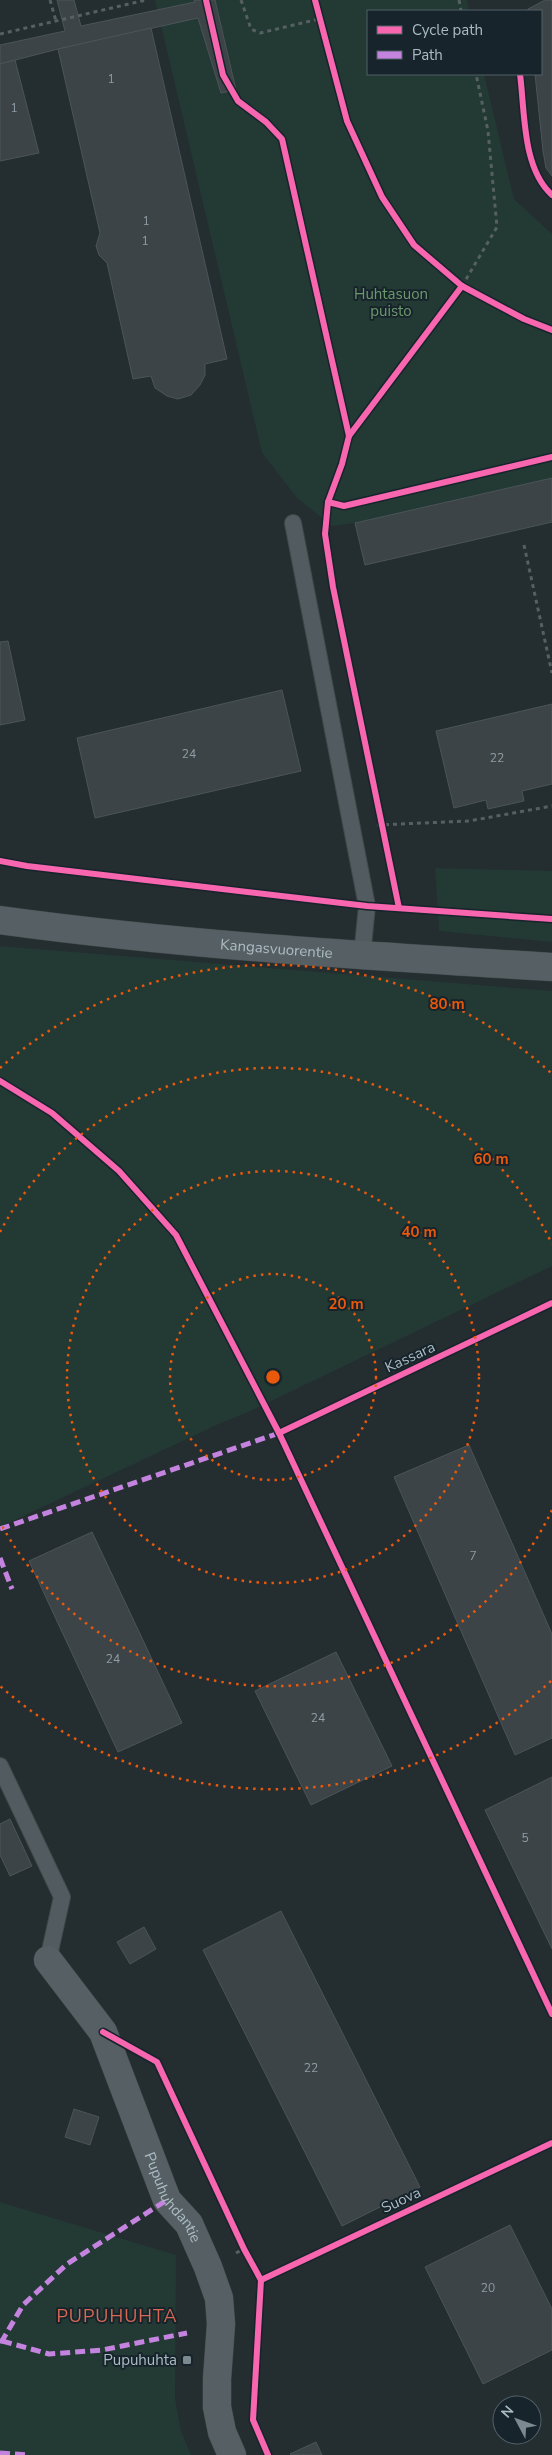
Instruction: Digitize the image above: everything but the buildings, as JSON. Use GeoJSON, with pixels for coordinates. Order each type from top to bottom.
{"type":"FeatureCollection","features":[{"type":"Feature","properties":{"kind":"main road","name":"Kangasvuorentie"},"geometry":{"type":"LineString","coordinates":[[0,920],[118,936],[362,956],[552,967]]}},
{"type":"Feature","properties":{"kind":"main road","name":"Pupuhuhdantie"},"geometry":{"type":"LineString","coordinates":[[48,1960],[103,2032],[168,2200],[189,2224],[208,2267],[219,2298],[221,2324],[217,2406],[222,2432],[232,2455]]}},
{"type":"Feature","properties":{"kind":"lane"},"geometry":{"type":"LineString","coordinates":[[293,523],[366,906],[362,956]]}},
{"type":"Feature","properties":{"kind":"lane"},"geometry":{"type":"LineString","coordinates":[[0,1766],[62,1897],[48,1960]]}},
{"type":"Feature","properties":{"kind":"path"},"geometry":{"type":"LineString","coordinates":[[50,0],[56,21]]}},
{"type":"Feature","properties":{"kind":"path"},"geometry":{"type":"LineString","coordinates":[[0,34],[146,0]]}},
{"type":"Feature","properties":{"kind":"path"},"geometry":{"type":"LineString","coordinates":[[241,0],[251,29],[260,32],[318,16],[322,28]]}},
{"type":"Feature","properties":{"kind":"path"},"geometry":{"type":"LineString","coordinates":[[456,294],[497,227],[488,131],[476,75]]}},
{"type":"Feature","properties":{"kind":"path"},"geometry":{"type":"LineString","coordinates":[[456,280],[471,291]]}},
{"type":"Feature","properties":{"kind":"path"},"geometry":{"type":"LineString","coordinates":[[524,545],[552,673]]}},
{"type":"Feature","properties":{"kind":"path"},"geometry":{"type":"LineString","coordinates":[[351,827],[469,821],[552,806]]}},
{"type":"Feature","properties":{"kind":"path"},"geometry":{"type":"LineString","coordinates":[[380,816],[384,834]]}},
{"type":"Feature","properties":{"kind":"path"},"geometry":{"type":"LineString","coordinates":[[240,2240],[248,2256]]}},
{"type":"Feature","properties":{"kind":"green space","name":"Huhtasuon puisto"},"geometry":{"type":"Polygon","coordinates":[[[155,0],[467,0],[469,10],[367,10],[367,75],[484,75],[514,199],[552,234],[552,478],[355,523],[332,526],[297,498],[262,453],[155,0]]]}},
{"type":"Feature","properties":{"kind":"green space"},"geometry":{"type":"Polygon","coordinates":[[[435,868],[552,871],[552,942],[439,931],[435,868]]]}},
{"type":"Feature","properties":{"kind":"green space"},"geometry":{"type":"Polygon","coordinates":[[[0,946],[552,991],[552,1266],[246,1413],[0,1527],[0,946]]]}},
{"type":"Feature","properties":{"kind":"green space"},"geometry":{"type":"Polygon","coordinates":[[[0,2202],[176,2255],[175,2398],[181,2431],[191,2455],[0,2455],[0,2202]]]}},
{"type":"Feature","properties":{"kind":"marked path"},"geometry":{"type":"LineString","coordinates":[[0,1529],[279,1433]]}},
{"type":"Feature","properties":{"kind":"marked path"},"geometry":{"type":"LineString","coordinates":[[0,1558],[12,1589]]}},
{"type":"Feature","properties":{"kind":"marked path"},"geometry":{"type":"LineString","coordinates":[[0,2341],[2,2341],[23,2305],[67,2264],[167,2200]]}},
{"type":"Feature","properties":{"kind":"marked path"},"geometry":{"type":"LineString","coordinates":[[2,2341],[49,2354],[102,2350],[187,2333]]}},
{"type":"Feature","properties":{"kind":"marked path"},"geometry":{"type":"LineString","coordinates":[[0,2453],[28,2455]]}},
{"type":"Feature","properties":{"kind":"cycle path"},"geometry":{"type":"LineString","coordinates":[[206,0],[223,75],[238,101],[266,122],[282,139],[349,436],[342,464],[328,502],[325,534],[333,587],[399,908]]}},
{"type":"Feature","properties":{"kind":"cycle path"},"geometry":{"type":"LineString","coordinates":[[315,0],[347,121],[382,197],[414,245],[462,286],[524,319],[552,330]]}},
{"type":"Feature","properties":{"kind":"cycle path"},"geometry":{"type":"LineString","coordinates":[[520,75],[524,122],[530,155],[542,184],[552,195]]}},
{"type":"Feature","properties":{"kind":"cycle path"},"geometry":{"type":"LineString","coordinates":[[349,436],[462,286]]}},
{"type":"Feature","properties":{"kind":"cycle path"},"geometry":{"type":"LineString","coordinates":[[328,502],[344,506],[552,457]]}},
{"type":"Feature","properties":{"kind":"cycle path"},"geometry":{"type":"LineString","coordinates":[[0,861],[27,866],[367,906],[552,919]]}},
{"type":"Feature","properties":{"kind":"cycle path"},"geometry":{"type":"LineString","coordinates":[[0,1081],[52,1113],[119,1171],[176,1235],[279,1433],[552,2014]]}},
{"type":"Feature","properties":{"kind":"cycle path","name":"Kassara"},"geometry":{"type":"LineString","coordinates":[[279,1433],[552,1303]]}},
{"type":"Feature","properties":{"kind":"cycle path"},"geometry":{"type":"LineString","coordinates":[[103,2032],[157,2062],[244,2249],[261,2280],[253,2420],[268,2455]]}},
{"type":"Feature","properties":{"kind":"cycle path","name":"Suova"},"geometry":{"type":"LineString","coordinates":[[261,2280],[552,2143]]}},
{"type":"Feature","properties":{"kind":"place","name":"Pupuhuhta"},"geometry":{"type":"Point","coordinates":[187,2360]}},
{"type":"Feature","properties":{"kind":"district","name":"PUPUHUHTA"},"geometry":{"type":"Point","coordinates":[117,2316]}}]}
